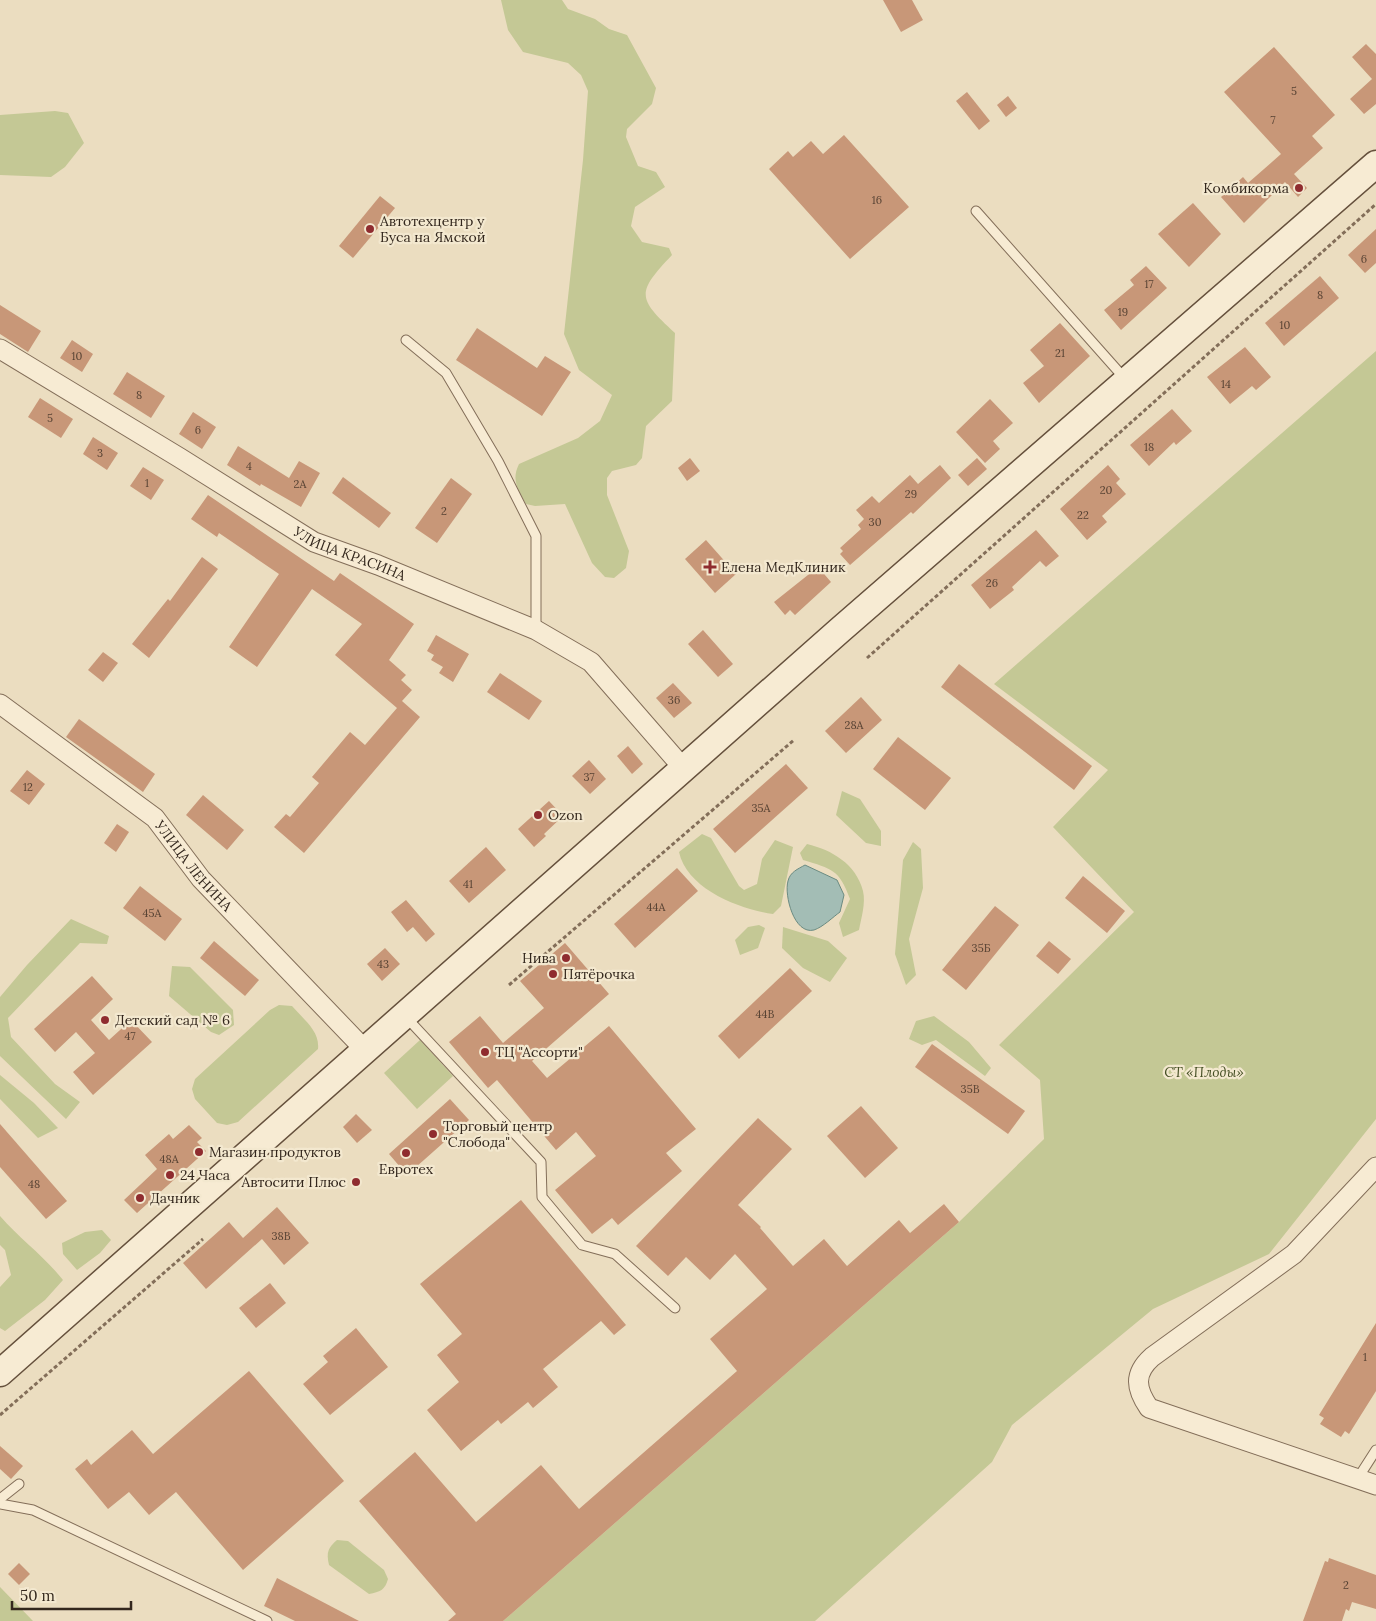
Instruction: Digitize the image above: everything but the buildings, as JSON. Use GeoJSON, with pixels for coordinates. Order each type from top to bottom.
{"type":"FeatureCollection","features":[{"type":"Feature","properties":{"kind":"main road"},"geometry":{"type":"LineString","coordinates":[[0,1373],[1126,380],[1376,164]]}},
{"type":"Feature","properties":{"kind":"street","name":"УЛИЦА КРАСИНА"},"geometry":{"type":"LineString","coordinates":[[0,349],[314,542],[378,565],[536,630],[591,662],[684,769]]}},
{"type":"Feature","properties":{"kind":"street","name":"УЛИЦА ЛЕНИНА"},"geometry":{"type":"LineString","coordinates":[[0,704],[155,818],[201,879],[366,1051]]}},
{"type":"Feature","properties":{"kind":"street"},"geometry":{"type":"LineString","coordinates":[[1376,1167],[1294,1254],[1152,1357],[1143,1365],[1138,1379],[1140,1395],[1150,1408],[1376,1485]]}},
{"type":"Feature","properties":{"kind":"lane"},"geometry":{"type":"LineString","coordinates":[[976,211],[1126,380]]}},
{"type":"Feature","properties":{"kind":"lane"},"geometry":{"type":"LineString","coordinates":[[406,340],[446,373],[498,461],[536,536],[536,630]]}},
{"type":"Feature","properties":{"kind":"lane"},"geometry":{"type":"LineString","coordinates":[[405,1016],[541,1162],[542,1197],[582,1245],[615,1254],[675,1308]]}},
{"type":"Feature","properties":{"kind":"lane"},"geometry":{"type":"LineString","coordinates":[[1358,1478],[1376,1450]]}},
{"type":"Feature","properties":{"kind":"lane"},"geometry":{"type":"LineString","coordinates":[[0,1499],[19,1484]]}},
{"type":"Feature","properties":{"kind":"lane"},"geometry":{"type":"LineString","coordinates":[[0,1504],[33,1510],[267,1621]]}},
{"type":"Feature","properties":{"kind":"path"},"geometry":{"type":"LineString","coordinates":[[867,658],[1376,204]]}},
{"type":"Feature","properties":{"kind":"path"},"geometry":{"type":"LineString","coordinates":[[509,985],[794,740]]}},
{"type":"Feature","properties":{"kind":"path"},"geometry":{"type":"LineString","coordinates":[[0,1415],[203,1238]]}},
{"type":"Feature","properties":{"kind":"green space"},"geometry":{"type":"Polygon","coordinates":[[[501,0],[562,0],[568,9],[595,19],[609,29],[627,35],[656,88],[652,104],[627,129],[626,137],[638,166],[656,172],[665,187],[635,207],[631,226],[642,242],[669,248],[672,255],[652,278],[647,287],[646,295],[653,311],[675,333],[672,401],[646,426],[642,458],[636,465],[612,471],[607,478],[607,495],[629,551],[626,568],[614,578],[605,577],[592,563],[565,504],[535,506],[526,504],[516,485],[519,464],[578,438],[600,421],[612,395],[579,370],[564,334],[583,160],[588,91],[581,75],[568,63],[523,52],[508,30],[501,0]]]}},
{"type":"Feature","properties":{"kind":"green space"},"geometry":{"type":"Polygon","coordinates":[[[55,111],[68,113],[84,143],[65,167],[51,177],[0,175],[0,115],[55,111]]]}},
{"type":"Feature","properties":{"kind":"green space","name":"СТ «Плоды»"},"geometry":{"type":"Polygon","coordinates":[[[1376,351],[1376,1119],[1269,1254],[1153,1309],[1012,1425],[992,1462],[815,1621],[503,1621],[959,1222],[1044,1139],[1040,1080],[999,1045],[1134,912],[1053,827],[1108,770],[994,684],[1376,351]]]}},
{"type":"Feature","properties":{"kind":"green space"},"geometry":{"type":"Polygon","coordinates":[[[842,791],[860,799],[881,831],[881,846],[866,843],[836,815],[842,791]]]}},
{"type":"Feature","properties":{"kind":"green space"},"geometry":{"type":"Polygon","coordinates":[[[702,834],[711,838],[739,886],[744,890],[757,884],[762,859],[775,840],[793,847],[781,906],[773,914],[730,902],[703,887],[692,877],[684,865],[679,852],[702,834]]]}},
{"type":"Feature","properties":{"kind":"green space"},"geometry":{"type":"Polygon","coordinates":[[[913,842],[921,849],[923,888],[909,939],[916,975],[906,985],[895,954],[903,860],[913,842]]]}},
{"type":"Feature","properties":{"kind":"green space"},"geometry":{"type":"Polygon","coordinates":[[[807,844],[834,854],[849,866],[860,881],[864,901],[859,930],[843,937],[839,923],[850,899],[838,876],[828,868],[803,860],[800,853],[807,844]]]}},
{"type":"Feature","properties":{"kind":"green space"},"geometry":{"type":"Polygon","coordinates":[[[71,919],[109,936],[107,944],[80,943],[8,1018],[11,1037],[55,1084],[80,1102],[66,1119],[0,1056],[0,997],[27,965],[71,919]]]}},
{"type":"Feature","properties":{"kind":"green space"},"geometry":{"type":"Polygon","coordinates":[[[759,925],[765,928],[758,948],[740,955],[735,940],[748,927],[759,925]]]}},
{"type":"Feature","properties":{"kind":"green space"},"geometry":{"type":"Polygon","coordinates":[[[783,927],[828,941],[847,958],[830,982],[803,968],[782,948],[783,927]]]}},
{"type":"Feature","properties":{"kind":"green space"},"geometry":{"type":"Polygon","coordinates":[[[172,966],[190,967],[233,1010],[234,1025],[219,1035],[211,1032],[169,996],[172,966]]]}},
{"type":"Feature","properties":{"kind":"green space"},"geometry":{"type":"Polygon","coordinates":[[[279,1005],[292,1006],[306,1021],[314,1031],[318,1049],[238,1122],[227,1125],[217,1123],[195,1099],[192,1089],[195,1079],[270,1010],[279,1005]]]}},
{"type":"Feature","properties":{"kind":"green space"},"geometry":{"type":"Polygon","coordinates":[[[934,1016],[969,1042],[991,1068],[985,1076],[936,1040],[922,1045],[909,1039],[916,1021],[934,1016]]]}},
{"type":"Feature","properties":{"kind":"green space"},"geometry":{"type":"Polygon","coordinates":[[[420,1040],[453,1076],[417,1109],[384,1073],[420,1040]]]}},
{"type":"Feature","properties":{"kind":"green space"},"geometry":{"type":"Polygon","coordinates":[[[0,1075],[34,1103],[58,1128],[38,1138],[0,1099],[0,1075]]]}},
{"type":"Feature","properties":{"kind":"green space"},"geometry":{"type":"Polygon","coordinates":[[[0,1216],[63,1280],[45,1300],[5,1331],[0,1328],[0,1287],[11,1275],[5,1250],[0,1245],[0,1216]]]}},
{"type":"Feature","properties":{"kind":"green space"},"geometry":{"type":"Polygon","coordinates":[[[102,1230],[111,1240],[100,1253],[77,1270],[63,1254],[62,1243],[85,1232],[102,1230]]]}},
{"type":"Feature","properties":{"kind":"green space"},"geometry":{"type":"Polygon","coordinates":[[[337,1540],[348,1541],[384,1570],[388,1579],[384,1588],[369,1594],[329,1565],[328,1551],[337,1540]]]}},
{"type":"Feature","properties":{"kind":"green space"},"geometry":{"type":"Polygon","coordinates":[[[0,1587],[33,1621],[0,1621],[0,1587]]]}},
{"type":"Feature","properties":{"kind":"water"},"geometry":{"type":"Polygon","coordinates":[[[805,865],[837,880],[844,895],[840,912],[814,930],[807,930],[801,926],[792,913],[789,904],[788,881],[795,871],[805,865]]]}},
{"type":"Feature","properties":{"kind":"place","name":"Комбикорма"},"geometry":{"type":"Point","coordinates":[1299,188]}},
{"type":"Feature","properties":{"kind":"place","name":"Автотехцентр у Буса на Ямской"},"geometry":{"type":"Point","coordinates":[370,229]}},
{"type":"Feature","properties":{"kind":"place","name":"Елена МедКлиник"},"geometry":{"type":"Point","coordinates":[710,567]}},
{"type":"Feature","properties":{"kind":"place","name":"Ozon"},"geometry":{"type":"Point","coordinates":[538,815]}},
{"type":"Feature","properties":{"kind":"place","name":"Нива"},"geometry":{"type":"Point","coordinates":[566,958]}},
{"type":"Feature","properties":{"kind":"place","name":"Пятёрочка"},"geometry":{"type":"Point","coordinates":[553,974]}},
{"type":"Feature","properties":{"kind":"place","name":"Детский сад № 6"},"geometry":{"type":"Point","coordinates":[105,1020]}},
{"type":"Feature","properties":{"kind":"place","name":"ТЦ \"Ассорти\""},"geometry":{"type":"Point","coordinates":[485,1052]}},
{"type":"Feature","properties":{"kind":"place","name":"Торговый центр \"Слобода\""},"geometry":{"type":"Point","coordinates":[433,1134]}},
{"type":"Feature","properties":{"kind":"place","name":"Магазин продуктов"},"geometry":{"type":"Point","coordinates":[199,1152]}},
{"type":"Feature","properties":{"kind":"place","name":"Евротех"},"geometry":{"type":"Point","coordinates":[406,1153]}},
{"type":"Feature","properties":{"kind":"place","name":"24 Часа"},"geometry":{"type":"Point","coordinates":[170,1175]}},
{"type":"Feature","properties":{"kind":"place","name":"Автосити Плюс"},"geometry":{"type":"Point","coordinates":[356,1182]}},
{"type":"Feature","properties":{"kind":"place","name":"Дачник"},"geometry":{"type":"Point","coordinates":[140,1198]}}]}
